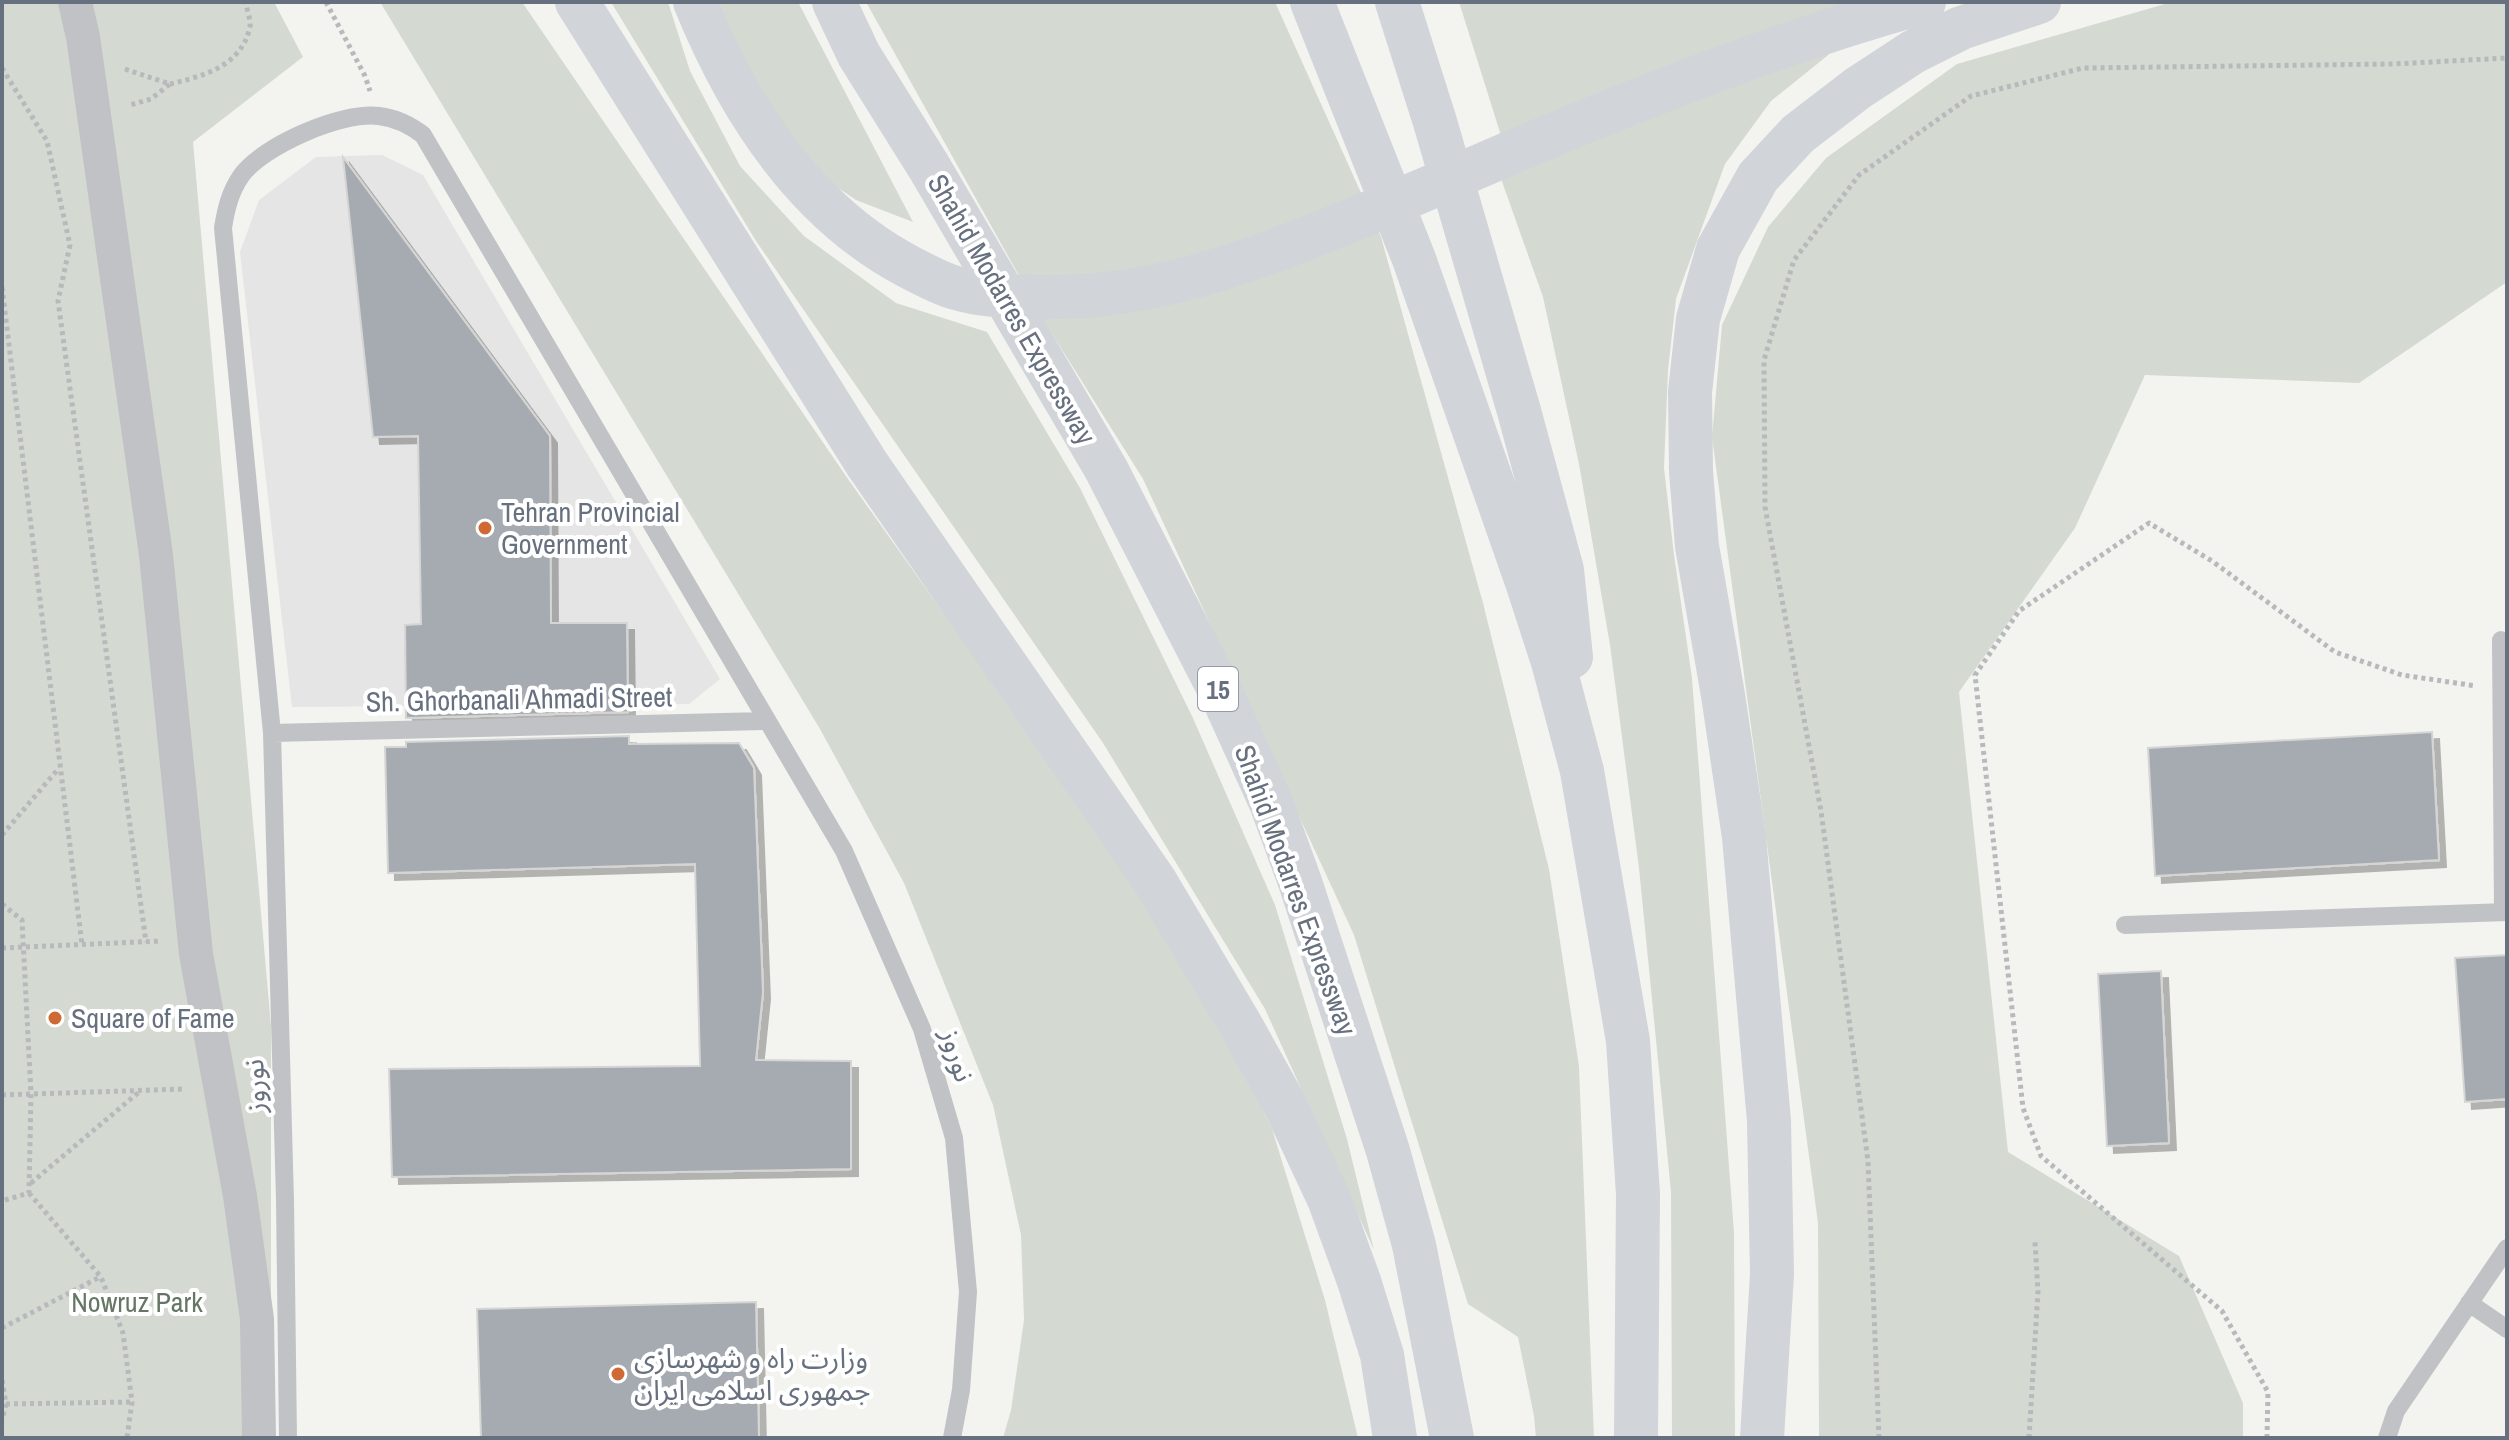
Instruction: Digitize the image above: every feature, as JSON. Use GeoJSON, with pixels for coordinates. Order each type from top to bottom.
{"type":"FeatureCollection","features":[{"type":"Feature","properties":{"kind":"highway"},"geometry":{"type":"LineString","coordinates":[[577,2],[867,464],[1155,881],[1240,1024],[1285,1105],[1329,1199],[1382,1355],[1395,1438]]}},
{"type":"Feature","properties":{"kind":"highway"},"geometry":{"type":"LineString","coordinates":[[695,2],[737,91],[795,176],[835,218],[880,252],[955,288],[995,296],[1045,298],[1135,291],[1257,259],[1573,127],[1755,56],[1924,2]]}},
{"type":"Feature","properties":{"kind":"highway","name":"Shahid Modarres Expressway"},"geometry":{"type":"LineString","coordinates":[[834,2],[859,55],[929,167],[1106,469],[1223,697],[1271,803],[1388,1151],[1414,1245],[1452,1438]]}},
{"type":"Feature","properties":{"kind":"highway"},"geometry":{"type":"LineString","coordinates":[[1312,2],[1414,259],[1440,333],[1553,662],[1582,771]]}},
{"type":"Feature","properties":{"kind":"highway"},"geometry":{"type":"LineString","coordinates":[[1397,2],[1506,366],[1562,570],[1582,771],[1628,1041],[1638,1194],[1636,1438]]}},
{"type":"Feature","properties":{"kind":"highway"},"geometry":{"type":"LineString","coordinates":[[1762,1438],[1772,1274],[1769,1121],[1744,837],[1697,546],[1691,471],[1690,392],[1698,319],[1718,249],[1758,177],[1798,134],[1858,88],[1913,52],[1961,28],[2039,2]]}},
{"type":"Feature","properties":{"kind":"street"},"geometry":{"type":"LineString","coordinates":[[75,2],[83,37],[156,555],[196,954],[240,1196],[257,1319],[259,1438]]}},
{"type":"Feature","properties":{"kind":"lane","name":"نوروز"},"geometry":{"type":"LineString","coordinates":[[288,1438],[285,1200],[272,733],[223,228],[228,200],[242,174],[263,155],[298,135],[336,121],[376,115],[407,123],[423,135],[844,851],[922,1029],[954,1138],[968,1292],[961,1390],[952,1438]]}},
{"type":"Feature","properties":{"kind":"lane"},"geometry":{"type":"LineString","coordinates":[[2125,925],[2505,912],[2501,640]]}},
{"type":"Feature","properties":{"kind":"lane","name":"Sh. Ghorbanali Ahmadi Street"},"geometry":{"type":"LineString","coordinates":[[272,733],[767,721]]}},
{"type":"Feature","properties":{"kind":"lane"},"geometry":{"type":"LineString","coordinates":[[2387,1438],[2396,1411],[2507,1248]]}},
{"type":"Feature","properties":{"kind":"lane"},"geometry":{"type":"LineString","coordinates":[[2469,1303],[2507,1329]]}},
{"type":"Feature","properties":{"kind":"path"},"geometry":{"type":"LineString","coordinates":[[170,84],[211,74],[237,53],[251,25],[245,2]]}},
{"type":"Feature","properties":{"kind":"path"},"geometry":{"type":"LineString","coordinates":[[326,2],[365,76],[376,115]]}},
{"type":"Feature","properties":{"kind":"path"},"geometry":{"type":"LineString","coordinates":[[1879,1438],[1868,1161],[1821,811],[1765,507],[1764,360],[1794,260],[1859,175],[1971,96],[2083,68],[2393,64],[2507,58]]}},
{"type":"Feature","properties":{"kind":"path"},"geometry":{"type":"LineString","coordinates":[[2,68],[47,141],[70,245],[58,301],[146,942]]}},
{"type":"Feature","properties":{"kind":"path"},"geometry":{"type":"LineString","coordinates":[[2,287],[82,945]]}},
{"type":"Feature","properties":{"kind":"path"},"geometry":{"type":"LineString","coordinates":[[2267,1438],[2268,1392],[2222,1311],[2041,1156],[2023,1108],[1975,675],[2019,611],[2149,523],[2212,561],[2335,652],[2402,675],[2501,689]]}},
{"type":"Feature","properties":{"kind":"path"},"geometry":{"type":"LineString","coordinates":[[2,835],[60,767]]}},
{"type":"Feature","properties":{"kind":"path"},"geometry":{"type":"LineString","coordinates":[[2,904],[22,920],[31,1094],[29,1193],[101,1277],[123,1333],[132,1402],[127,1438]]}},
{"type":"Feature","properties":{"kind":"path"},"geometry":{"type":"LineString","coordinates":[[2,948],[196,940]]}},
{"type":"Feature","properties":{"kind":"path"},"geometry":{"type":"LineString","coordinates":[[2,1095],[220,1088]]}},
{"type":"Feature","properties":{"kind":"path"},"geometry":{"type":"LineString","coordinates":[[30,1184],[141,1090]]}},
{"type":"Feature","properties":{"kind":"path"},"geometry":{"type":"LineString","coordinates":[[2,1201],[29,1193]]}},
{"type":"Feature","properties":{"kind":"path"},"geometry":{"type":"LineString","coordinates":[[2029,1438],[2038,1291],[2035,1242]]}},
{"type":"Feature","properties":{"kind":"path"},"geometry":{"type":"LineString","coordinates":[[2,1328],[101,1277]]}},
{"type":"Feature","properties":{"kind":"path"},"geometry":{"type":"LineString","coordinates":[[2,1380],[6,1404],[2,1420]]}},
{"type":"Feature","properties":{"kind":"path"},"geometry":{"type":"LineString","coordinates":[[6,1404],[132,1402]]}},
{"type":"Feature","properties":{"kind":"shaded area"},"geometry":{"type":"Polygon","coordinates":[[[382,155],[423,175],[720,679],[689,704],[292,707],[240,252],[259,200],[316,157],[382,155]]]}},
{"type":"Feature","properties":{"kind":"green space","name":"Nowruz Park"},"geometry":{"type":"Polygon","coordinates":[[[2,2],[274,2],[303,57],[193,142],[271,1026],[271,1438],[2,1438],[2,2]]]}},
{"type":"Feature","properties":{"kind":"green space"},"geometry":{"type":"Polygon","coordinates":[[[380,2],[522,2],[848,479],[1130,875],[1242,1067],[1272,1129],[1325,1300],[1358,1438],[1003,1438],[1011,1410],[1024,1320],[1021,1235],[993,1105],[904,883],[820,729],[380,2]]]}},
{"type":"Feature","properties":{"kind":"green space"},"geometry":{"type":"Polygon","coordinates":[[[611,2],[668,2],[690,71],[740,166],[804,236],[896,303],[987,332],[1080,488],[1192,716],[1275,905],[1347,1139],[1374,1250],[1265,1009],[1103,743],[756,241],[611,2]]]}},
{"type":"Feature","properties":{"kind":"green space"},"geometry":{"type":"Polygon","coordinates":[[[712,2],[798,2],[913,222],[856,200],[822,177],[764,108],[712,2]]]}},
{"type":"Feature","properties":{"kind":"green space"},"geometry":{"type":"Polygon","coordinates":[[[866,2],[1275,2],[1381,237],[1483,603],[1549,869],[1579,1066],[1594,1438],[1536,1438],[1518,1337],[1468,1304],[1354,935],[1143,479],[1046,324],[866,2]]]}},
{"type":"Feature","properties":{"kind":"green space"},"geometry":{"type":"Polygon","coordinates":[[[1459,2],[1869,2],[1503,142],[1459,2]]]}},
{"type":"Feature","properties":{"kind":"green space"},"geometry":{"type":"Polygon","coordinates":[[[2172,2],[2507,2],[2507,282],[2359,383],[2145,375],[2075,528],[1959,692],[2008,1152],[2179,1256],[2243,1403],[2243,1438],[1819,1438],[1818,1223],[1712,437],[1722,325],[1768,227],[1826,158],[1957,64],[2172,2]]]}},
{"type":"Feature","properties":{"kind":"green space"},"geometry":{"type":"Polygon","coordinates":[[[1852,32],[1771,101],[1725,164],[1676,299],[1668,370],[1664,468],[1692,678],[1734,1232],[1735,1438],[1672,1438],[1671,1192],[1639,868],[1610,645],[1579,464],[1543,297],[1500,176],[1852,32]]]}},
{"type":"Feature","properties":{"kind":"building"},"geometry":{"type":"Polygon","coordinates":[[[343,157],[550,436],[551,623],[627,623],[628,712],[406,718],[405,625],[421,624],[418,436],[373,437],[343,157]]]}},
{"type":"Feature","properties":{"kind":"building"},"geometry":{"type":"Polygon","coordinates":[[[2432,732],[2439,860],[2155,876],[2148,748],[2432,732]]]}},
{"type":"Feature","properties":{"kind":"building"},"geometry":{"type":"Polygon","coordinates":[[[629,736],[629,744],[739,743],[754,768],[763,992],[756,1060],[851,1061],[851,1169],[392,1177],[389,1069],[700,1066],[695,864],[388,873],[385,747],[406,747],[406,742],[629,736]]]}},
{"type":"Feature","properties":{"kind":"building"},"geometry":{"type":"Polygon","coordinates":[[[2507,955],[2507,1099],[2465,1102],[2455,958],[2507,955]]]}},
{"type":"Feature","properties":{"kind":"building"},"geometry":{"type":"Polygon","coordinates":[[[2161,971],[2169,1143],[2107,1146],[2098,974],[2161,971]]]}},
{"type":"Feature","properties":{"kind":"building","name":"وزارت راه و شهرسازی جمهوری اسلامی ایران"},"geometry":{"type":"Polygon","coordinates":[[[756,1302],[759,1438],[481,1438],[477,1309],[756,1302]]]}},
{"type":"Feature","properties":{"kind":"place","name":"Tehran Provincial Government"},"geometry":{"type":"Point","coordinates":[485,528]}},
{"type":"Feature","properties":{"kind":"place","name":"Square of Fame"},"geometry":{"type":"Point","coordinates":[55,1018]}},
{"type":"Feature","properties":{"kind":"place","name":"وزارت راه و شهرسازی جمهوری اسلامی ایران"},"geometry":{"type":"Point","coordinates":[618,1374]}}]}
